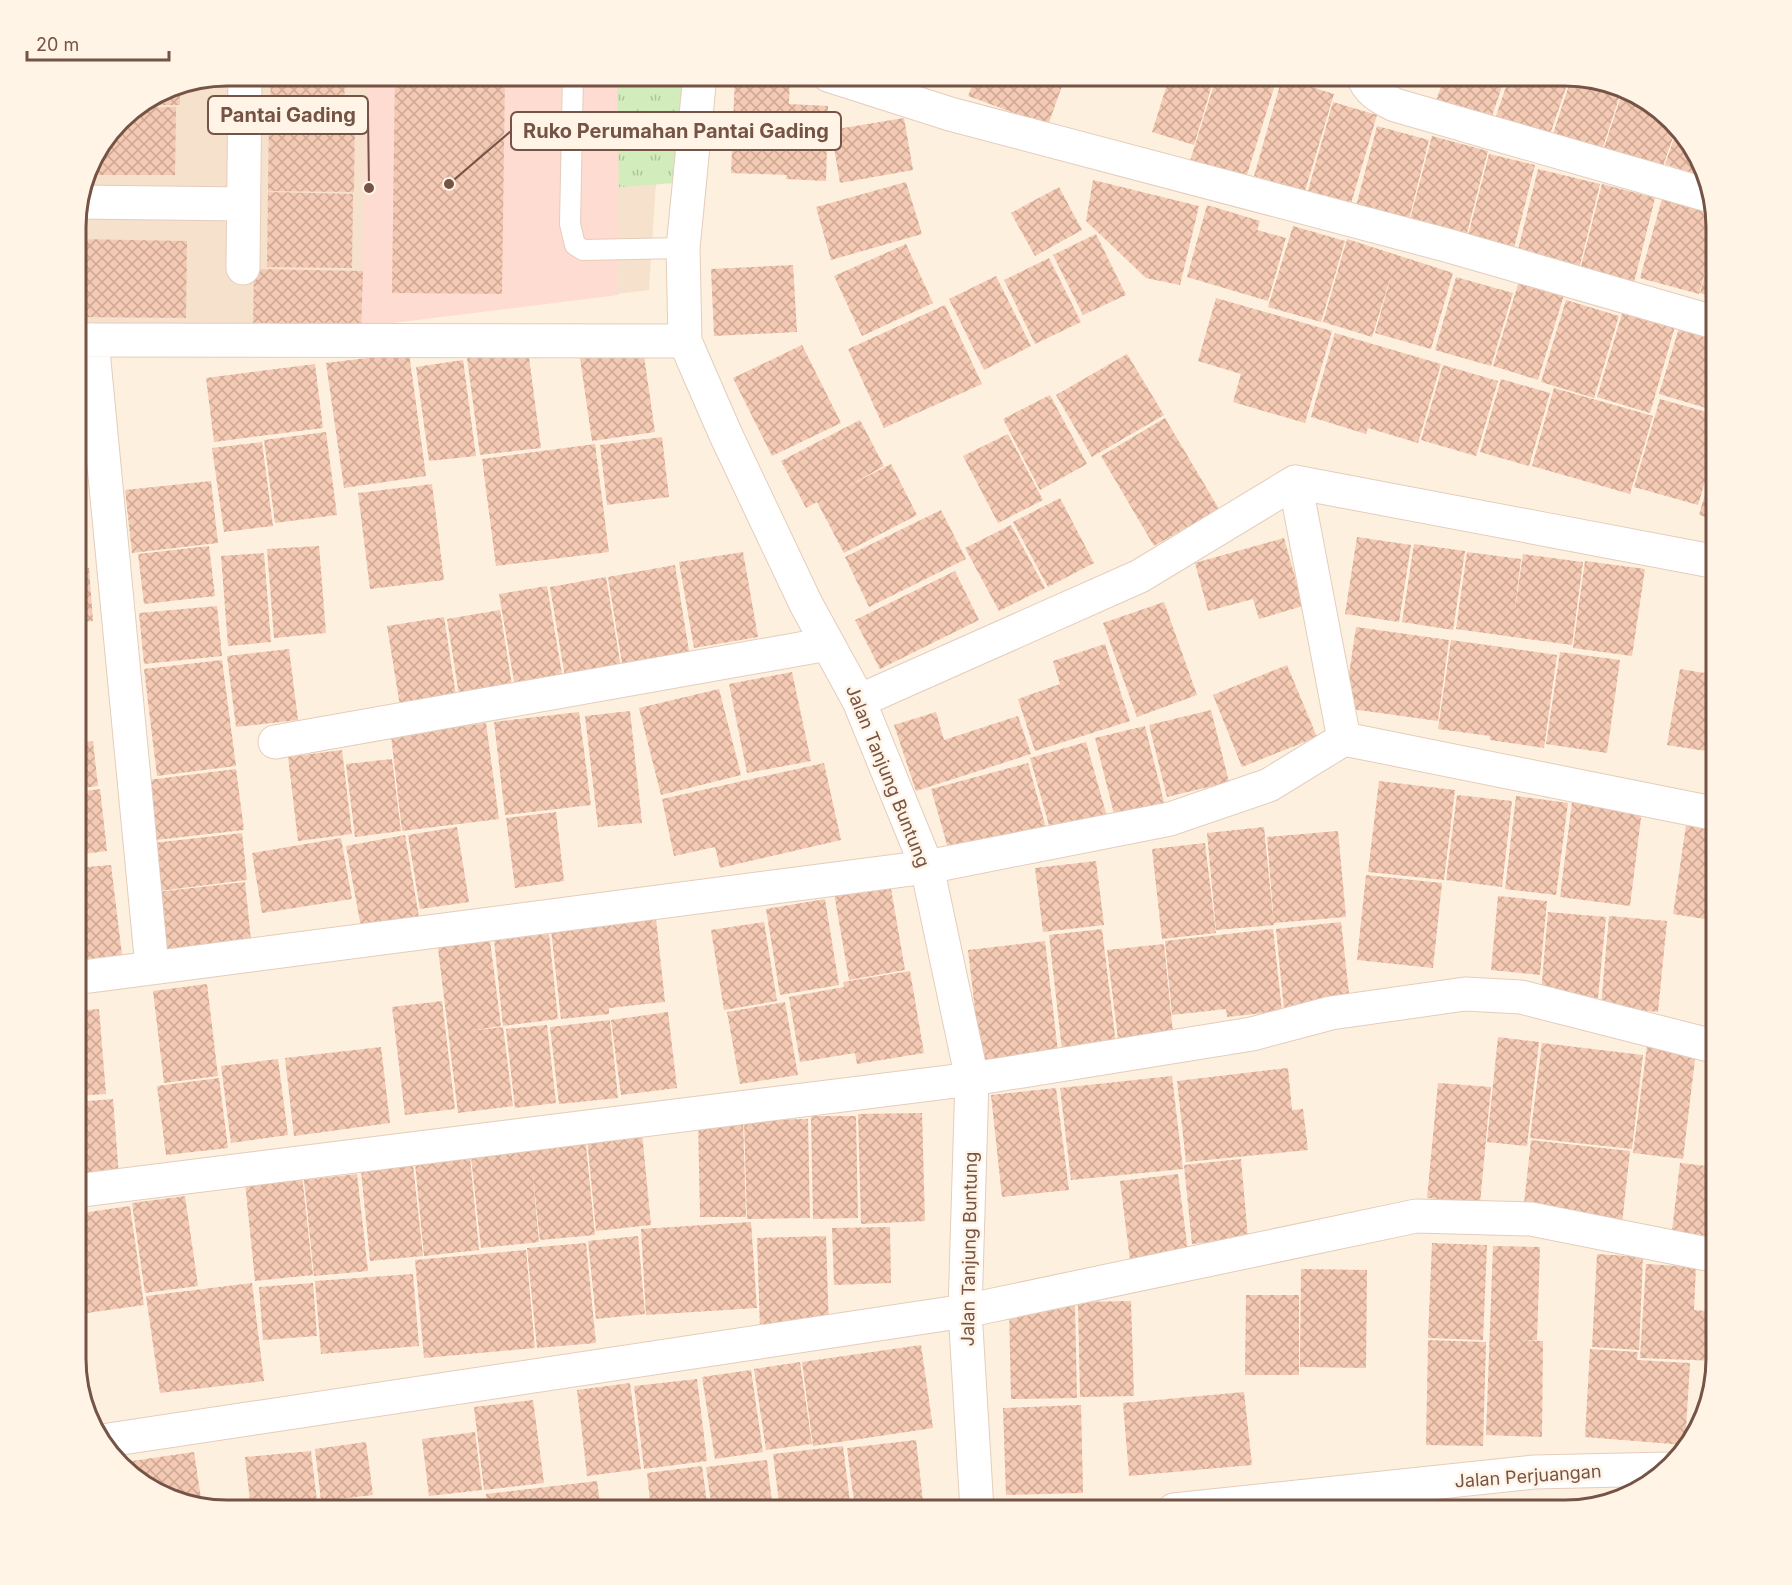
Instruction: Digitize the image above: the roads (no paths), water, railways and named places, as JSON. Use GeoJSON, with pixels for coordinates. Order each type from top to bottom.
{"type":"FeatureCollection","features":[{"type":"Feature","properties":{"kind":"street"},"geometry":{"type":"LineString","coordinates":[[243,268],[245,86]]}},
{"type":"Feature","properties":{"kind":"street","name":"Jalan Tanjung Buntung"},"geometry":{"type":"LineString","coordinates":[[699,86],[682,248],[685,340],[725,433],[806,604],[860,701],[927,867],[972,1079],[965,1311],[976,1500]]}},
{"type":"Feature","properties":{"kind":"street"},"geometry":{"type":"LineString","coordinates":[[862,86],[950,114],[1446,245],[1706,320]]}},
{"type":"Feature","properties":{"kind":"street"},"geometry":{"type":"LineString","coordinates":[[1368,86],[1378,97],[1395,105],[1703,194]]}},
{"type":"Feature","properties":{"kind":"street"},"geometry":{"type":"LineString","coordinates":[[88,202],[243,204]]}},
{"type":"Feature","properties":{"kind":"street"},"geometry":{"type":"LineString","coordinates":[[86,340],[685,340]]}},
{"type":"Feature","properties":{"kind":"street"},"geometry":{"type":"LineString","coordinates":[[86,358],[152,967]]}},
{"type":"Feature","properties":{"kind":"street"},"geometry":{"type":"LineString","coordinates":[[1295,482],[1344,739]]}},
{"type":"Feature","properties":{"kind":"street"},"geometry":{"type":"LineString","coordinates":[[860,701],[1140,576],[1295,482],[1706,560]]}},
{"type":"Feature","properties":{"kind":"street"},"geometry":{"type":"LineString","coordinates":[[275,742],[828,644]]}},
{"type":"Feature","properties":{"kind":"street"},"geometry":{"type":"LineString","coordinates":[[86,976],[927,867],[1170,819],[1269,785],[1344,739],[1706,812]]}},
{"type":"Feature","properties":{"kind":"street"},"geometry":{"type":"LineString","coordinates":[[86,1190],[972,1079],[1252,1034],[1331,1013],[1465,994],[1521,998],[1706,1044]]}},
{"type":"Feature","properties":{"kind":"street"},"geometry":{"type":"LineString","coordinates":[[111,1440],[965,1311],[1416,1216],[1531,1219],[1706,1254]]}},
{"type":"Feature","properties":{"kind":"street","name":"Jalan Perjuangan"},"geometry":{"type":"LineString","coordinates":[[1269,1500],[1534,1472],[1652,1469]]}},
{"type":"Feature","properties":{"kind":"lane"},"geometry":{"type":"LineString","coordinates":[[573,86],[570,224],[575,244],[583,250],[682,248]]}},
{"type":"Feature","properties":{"kind":"place","name":"Ruko Perumahan Pantai Gading"},"geometry":{"type":"Point","coordinates":[449,184]}},
{"type":"Feature","properties":{"kind":"place","name":"Pantai Gading"},"geometry":{"type":"Point","coordinates":[369,188]}}]}
